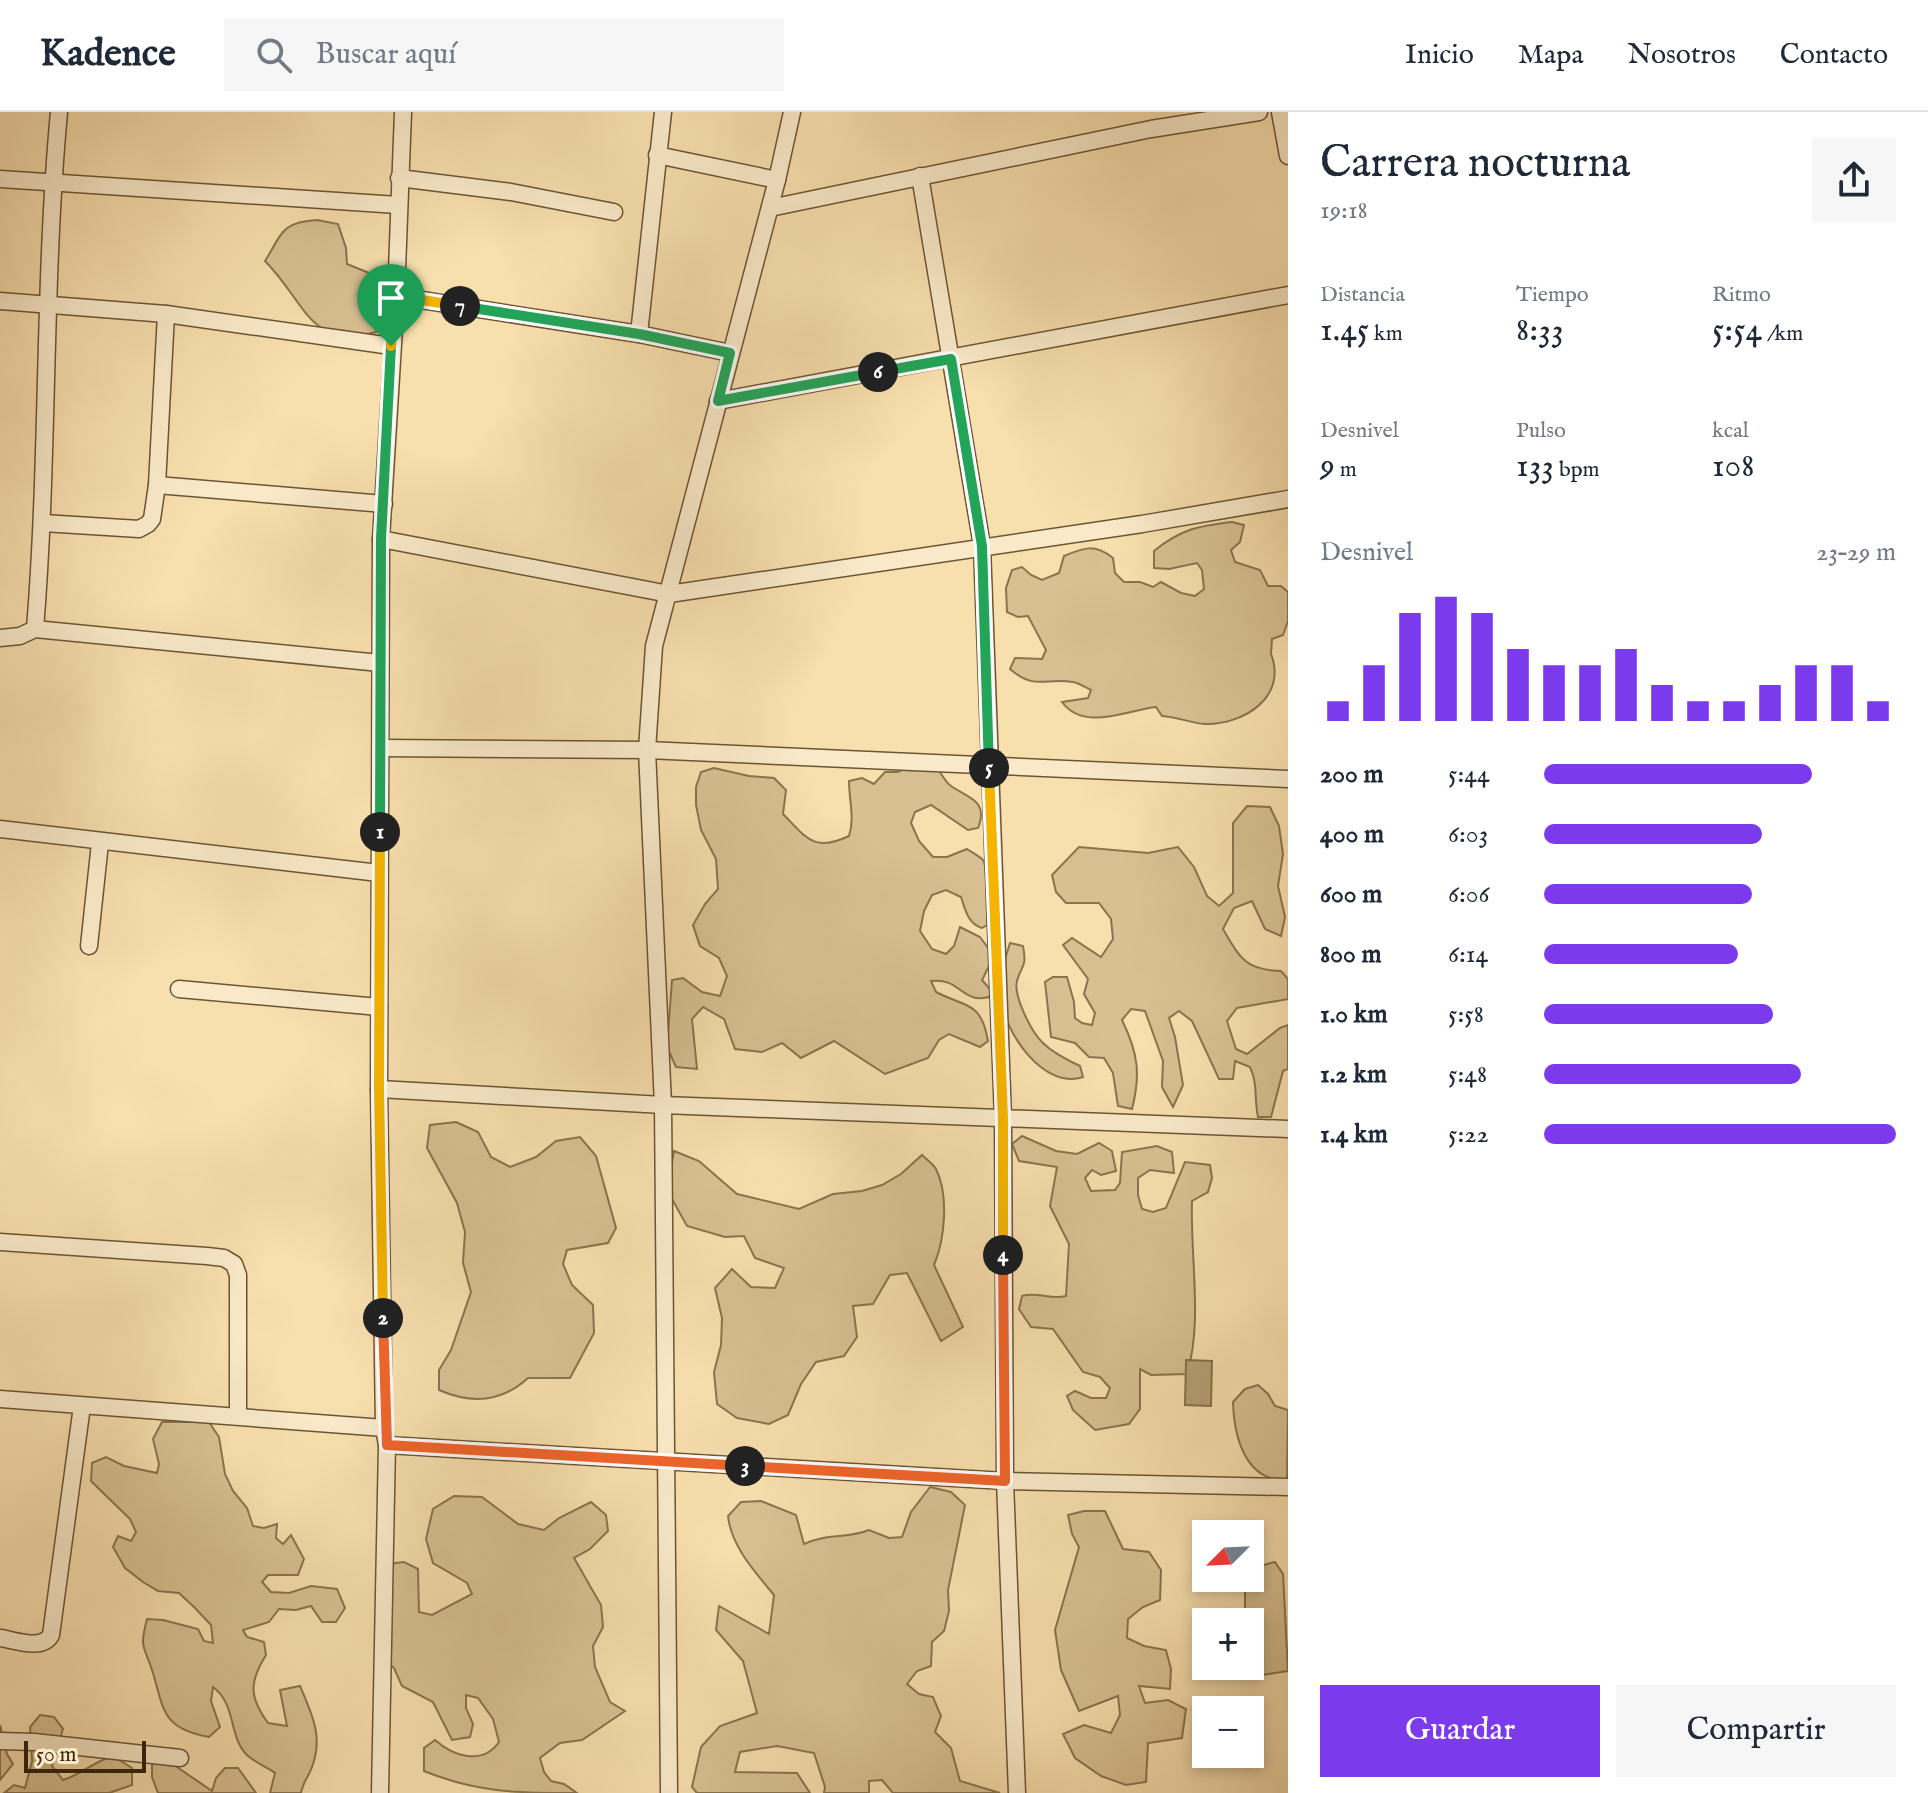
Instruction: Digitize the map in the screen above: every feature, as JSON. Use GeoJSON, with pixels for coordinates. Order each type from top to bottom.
{"type":"FeatureCollection","features":[{"type":"Feature","properties":{"kind":"street"},"geometry":{"type":"LineString","coordinates":[[35,629],[43,523],[52,183],[59,112]]}},
{"type":"Feature","properties":{"kind":"street"},"geometry":{"type":"LineString","coordinates":[[380,1793],[387,1445],[384,1428],[379,1089],[381,539],[396,296],[403,112]]}},
{"type":"Feature","properties":{"kind":"street"},"geometry":{"type":"LineString","coordinates":[[639,334],[663,112]]}},
{"type":"Feature","properties":{"kind":"street"},"geometry":{"type":"LineString","coordinates":[[669,1793],[663,1105],[647,750],[654,646],[770,208],[792,112]]}},
{"type":"Feature","properties":{"kind":"street"},"geometry":{"type":"LineString","coordinates":[[770,208],[1151,129],[1259,112]]}},
{"type":"Feature","properties":{"kind":"street"},"geometry":{"type":"LineString","coordinates":[[1280,112],[1288,156]]}},
{"type":"Feature","properties":{"kind":"street"},"geometry":{"type":"LineString","coordinates":[[657,155],[777,180]]}},
{"type":"Feature","properties":{"kind":"street"},"geometry":{"type":"LineString","coordinates":[[920,176],[982,546],[1003,1119],[1005,1481],[1017,1793]]}},
{"type":"Feature","properties":{"kind":"street"},"geometry":{"type":"LineString","coordinates":[[399,178],[511,192],[614,212]]}},
{"type":"Feature","properties":{"kind":"street"},"geometry":{"type":"LineString","coordinates":[[0,179],[398,205]]}},
{"type":"Feature","properties":{"kind":"street"},"geometry":{"type":"LineString","coordinates":[[718,401],[1288,295]]}},
{"type":"Feature","properties":{"kind":"street"},"geometry":{"type":"LineString","coordinates":[[396,296],[639,334],[730,353]]}},
{"type":"Feature","properties":{"kind":"street"},"geometry":{"type":"LineString","coordinates":[[0,301],[166,314],[391,346]]}},
{"type":"Feature","properties":{"kind":"street"},"geometry":{"type":"LineString","coordinates":[[43,523],[139,529],[152,519],[157,485],[166,314]]}},
{"type":"Feature","properties":{"kind":"street"},"geometry":{"type":"LineString","coordinates":[[157,485],[384,504]]}},
{"type":"Feature","properties":{"kind":"street"},"geometry":{"type":"LineString","coordinates":[[381,539],[669,594],[1142,524],[1288,499]]}},
{"type":"Feature","properties":{"kind":"street"},"geometry":{"type":"LineString","coordinates":[[0,638],[20,636],[35,629],[380,663]]}},
{"type":"Feature","properties":{"kind":"street"},"geometry":{"type":"LineString","coordinates":[[381,748],[647,750],[1288,779]]}},
{"type":"Feature","properties":{"kind":"street"},"geometry":{"type":"LineString","coordinates":[[0,829],[379,873]]}},
{"type":"Feature","properties":{"kind":"street"},"geometry":{"type":"LineString","coordinates":[[89,946],[100,843]]}},
{"type":"Feature","properties":{"kind":"street"},"geometry":{"type":"LineString","coordinates":[[179,989],[379,1007]]}},
{"type":"Feature","properties":{"kind":"street"},"geometry":{"type":"LineString","coordinates":[[379,1089],[663,1105],[1288,1129]]}},
{"type":"Feature","properties":{"kind":"street"},"geometry":{"type":"LineString","coordinates":[[0,1242],[207,1256],[224,1258],[234,1264],[238,1275],[238,1416]]}},
{"type":"Feature","properties":{"kind":"street"},"geometry":{"type":"LineString","coordinates":[[0,1399],[384,1428]]}},
{"type":"Feature","properties":{"kind":"street"},"geometry":{"type":"LineString","coordinates":[[0,1638],[41,1644],[48,1641],[51,1635],[82,1406]]}},
{"type":"Feature","properties":{"kind":"street"},"geometry":{"type":"LineString","coordinates":[[387,1445],[1005,1481],[1288,1487]]}},
{"type":"Feature","properties":{"kind":"street"},"geometry":{"type":"LineString","coordinates":[[0,1741],[180,1758]]}},
{"type":"Feature","properties":{"kind":"shaded area"},"geometry":{"type":"Polygon","coordinates":[[[317,220],[338,224],[346,248],[347,264],[384,279],[389,307],[384,330],[340,335],[325,330],[302,309],[265,261],[279,237],[289,227],[317,220]]]}},
{"type":"Feature","properties":{"kind":"shaded area"},"geometry":{"type":"Polygon","coordinates":[[[1232,522],[1244,525],[1240,542],[1231,550],[1235,562],[1260,570],[1268,586],[1281,586],[1288,592],[1288,621],[1283,635],[1272,639],[1273,684],[1267,696],[1247,714],[1233,720],[1205,724],[1162,716],[1156,707],[1106,717],[1082,716],[1062,702],[1088,698],[1091,690],[1073,682],[1026,680],[1010,669],[1015,658],[1042,659],[1046,650],[1028,616],[1018,617],[1007,612],[1006,588],[1012,570],[1022,567],[1042,580],[1059,573],[1064,556],[1084,549],[1095,549],[1113,558],[1115,573],[1124,582],[1140,582],[1153,587],[1161,582],[1181,593],[1195,596],[1204,589],[1202,570],[1197,563],[1169,569],[1154,568],[1154,551],[1190,530],[1232,522]]]}},
{"type":"Feature","properties":{"kind":"shaded area"},"geometry":{"type":"Polygon","coordinates":[[[919,761],[936,765],[949,784],[975,801],[981,811],[978,828],[968,830],[931,805],[915,812],[911,823],[919,841],[933,857],[947,857],[967,849],[983,860],[985,865],[987,925],[982,928],[973,923],[961,897],[946,890],[932,895],[924,911],[920,931],[932,949],[946,954],[954,946],[960,927],[980,937],[994,956],[982,980],[995,995],[975,998],[950,983],[931,981],[936,992],[977,1012],[988,1041],[980,1047],[949,1034],[939,1040],[928,1058],[885,1074],[834,1041],[801,1058],[782,1043],[762,1052],[735,1049],[724,1019],[703,1007],[692,1019],[697,1069],[676,1067],[667,1047],[672,980],[683,978],[702,992],[720,996],[727,976],[719,958],[700,946],[693,925],[718,889],[716,859],[701,830],[696,805],[696,787],[701,772],[714,768],[774,778],[786,790],[783,814],[804,836],[818,843],[827,843],[849,836],[852,816],[849,781],[862,778],[874,784],[885,772],[898,772],[919,761]]]}},
{"type":"Feature","properties":{"kind":"shaded area"},"geometry":{"type":"Polygon","coordinates":[[[1247,806],[1270,807],[1279,826],[1283,854],[1278,886],[1285,917],[1281,936],[1265,929],[1252,901],[1234,908],[1223,929],[1234,948],[1251,965],[1281,971],[1288,979],[1288,999],[1237,1008],[1227,1021],[1236,1049],[1247,1054],[1288,1025],[1288,1069],[1283,1071],[1271,1117],[1258,1117],[1250,1067],[1235,1061],[1233,1079],[1219,1079],[1192,1021],[1179,1011],[1169,1018],[1183,1085],[1173,1107],[1162,1087],[1163,1061],[1145,1011],[1131,1009],[1122,1020],[1135,1053],[1136,1085],[1132,1109],[1118,1106],[1113,1073],[1104,1058],[1089,1057],[1075,1043],[1051,1037],[1045,982],[1053,977],[1067,977],[1075,1018],[1092,1025],[1095,1013],[1084,994],[1088,979],[1063,945],[1072,938],[1101,957],[1113,939],[1111,919],[1099,903],[1066,903],[1056,892],[1052,875],[1079,847],[1148,853],[1178,847],[1194,867],[1207,896],[1219,906],[1233,893],[1233,823],[1247,806]]]}},
{"type":"Feature","properties":{"kind":"shaded area"},"geometry":{"type":"Polygon","coordinates":[[[1010,943],[1023,946],[1024,962],[1017,988],[1029,1023],[1047,1047],[1080,1066],[1083,1077],[1068,1079],[1054,1075],[1029,1056],[1018,1042],[1004,1013],[1002,992],[1003,970],[1010,943]]]}},
{"type":"Feature","properties":{"kind":"shaded area"},"geometry":{"type":"Polygon","coordinates":[[[456,1122],[478,1132],[491,1157],[510,1167],[536,1157],[556,1141],[580,1137],[596,1156],[616,1228],[608,1243],[567,1250],[563,1264],[572,1285],[593,1305],[594,1333],[570,1378],[528,1378],[508,1392],[486,1398],[474,1399],[439,1390],[439,1370],[451,1350],[471,1292],[463,1263],[465,1232],[457,1203],[427,1148],[430,1125],[456,1122]]]}},
{"type":"Feature","properties":{"kind":"shaded area"},"geometry":{"type":"Polygon","coordinates":[[[1022,1136],[1056,1151],[1077,1154],[1099,1143],[1112,1151],[1116,1171],[1101,1175],[1092,1170],[1085,1178],[1091,1191],[1115,1190],[1120,1183],[1122,1152],[1157,1146],[1172,1152],[1174,1173],[1150,1170],[1138,1178],[1142,1209],[1153,1212],[1166,1208],[1185,1162],[1210,1165],[1212,1178],[1208,1192],[1192,1201],[1195,1311],[1192,1354],[1187,1374],[1151,1375],[1140,1369],[1140,1409],[1129,1424],[1095,1430],[1073,1410],[1067,1396],[1075,1391],[1091,1398],[1106,1398],[1110,1388],[1100,1377],[1083,1372],[1053,1329],[1031,1327],[1019,1309],[1022,1296],[1066,1296],[1069,1244],[1050,1206],[1057,1167],[1019,1161],[1012,1144],[1022,1136]]]}},
{"type":"Feature","properties":{"kind":"shaded area"},"geometry":{"type":"Polygon","coordinates":[[[674,1151],[699,1161],[737,1194],[799,1209],[833,1194],[882,1185],[901,1174],[922,1155],[936,1169],[943,1191],[943,1230],[934,1265],[963,1327],[941,1341],[907,1273],[890,1275],[873,1304],[853,1306],[857,1337],[844,1356],[816,1362],[801,1384],[788,1415],[769,1424],[737,1418],[717,1404],[714,1372],[721,1345],[722,1318],[715,1288],[732,1269],[751,1287],[775,1288],[784,1268],[755,1258],[744,1236],[725,1237],[687,1226],[667,1190],[674,1151]]]}},
{"type":"Feature","properties":{"kind":"shaded area"},"geometry":{"type":"Polygon","coordinates":[[[1186,1360],[1212,1361],[1211,1406],[1185,1405],[1186,1360]]]}},
{"type":"Feature","properties":{"kind":"shaded area"},"geometry":{"type":"Polygon","coordinates":[[[1258,1385],[1275,1406],[1288,1410],[1287,1480],[1273,1479],[1261,1473],[1252,1465],[1239,1442],[1233,1402],[1245,1389],[1258,1385]]]}},
{"type":"Feature","properties":{"kind":"shaded area"},"geometry":{"type":"Polygon","coordinates":[[[162,1422],[209,1422],[219,1437],[225,1474],[233,1491],[247,1508],[253,1526],[264,1528],[277,1524],[276,1538],[283,1544],[291,1535],[304,1559],[298,1575],[268,1575],[262,1582],[271,1592],[289,1593],[311,1586],[337,1589],[345,1608],[336,1622],[322,1622],[311,1606],[296,1610],[279,1609],[269,1622],[243,1630],[247,1637],[264,1642],[266,1655],[256,1673],[254,1689],[257,1705],[268,1723],[287,1726],[280,1690],[300,1686],[312,1714],[316,1753],[301,1793],[270,1793],[275,1773],[250,1758],[241,1747],[226,1703],[213,1687],[211,1701],[220,1727],[209,1737],[182,1729],[163,1708],[144,1647],[147,1619],[198,1629],[204,1641],[213,1643],[211,1625],[179,1593],[158,1591],[125,1568],[113,1547],[118,1536],[131,1541],[136,1532],[130,1519],[91,1481],[92,1463],[106,1457],[124,1466],[157,1473],[159,1464],[153,1439],[162,1422]]]}},
{"type":"Feature","properties":{"kind":"shaded area"},"geometry":{"type":"Polygon","coordinates":[[[930,1487],[951,1492],[965,1505],[948,1590],[949,1611],[944,1631],[932,1642],[931,1666],[917,1671],[907,1684],[919,1694],[933,1697],[941,1716],[935,1732],[951,1748],[960,1781],[1000,1793],[893,1793],[882,1780],[869,1781],[869,1793],[824,1793],[825,1787],[814,1753],[777,1746],[740,1752],[735,1772],[797,1773],[810,1793],[697,1793],[692,1787],[701,1747],[720,1726],[757,1713],[743,1661],[716,1630],[719,1606],[769,1634],[774,1595],[739,1548],[728,1516],[741,1502],[761,1501],[796,1515],[804,1544],[869,1530],[889,1538],[902,1537],[911,1512],[930,1487]]]}},
{"type":"Feature","properties":{"kind":"shaded area"},"geometry":{"type":"Polygon","coordinates":[[[454,1496],[482,1497],[518,1524],[544,1530],[559,1518],[591,1502],[606,1515],[608,1531],[590,1549],[574,1558],[601,1605],[603,1627],[593,1646],[595,1667],[610,1702],[625,1711],[582,1740],[560,1743],[540,1758],[544,1772],[551,1781],[564,1784],[577,1793],[481,1788],[424,1771],[424,1748],[435,1740],[467,1756],[484,1754],[499,1742],[493,1719],[478,1698],[466,1695],[466,1708],[473,1724],[470,1737],[452,1740],[433,1702],[402,1686],[394,1668],[380,1656],[387,1564],[404,1562],[418,1569],[419,1612],[432,1615],[472,1594],[467,1583],[433,1563],[426,1539],[433,1509],[454,1496]]]}},
{"type":"Feature","properties":{"kind":"shaded area"},"geometry":{"type":"Polygon","coordinates":[[[1105,1511],[1123,1549],[1149,1552],[1161,1570],[1160,1600],[1143,1607],[1128,1619],[1127,1638],[1144,1646],[1166,1650],[1171,1669],[1170,1689],[1139,1686],[1145,1703],[1168,1700],[1186,1709],[1182,1738],[1148,1743],[1146,1782],[1126,1785],[1101,1776],[1075,1758],[1063,1734],[1084,1725],[1111,1733],[1120,1715],[1118,1696],[1079,1711],[1061,1670],[1055,1630],[1079,1547],[1068,1515],[1105,1511]]]}},
{"type":"Feature","properties":{"kind":"shaded area"},"geometry":{"type":"Polygon","coordinates":[[[1275,1562],[1283,1574],[1288,1671],[1264,1675],[1264,1608],[1245,1608],[1245,1592],[1264,1592],[1264,1565],[1275,1562]]]}},
{"type":"Feature","properties":{"kind":"shaded area"},"geometry":{"type":"Polygon","coordinates":[[[40,1715],[54,1717],[63,1729],[52,1766],[63,1780],[113,1756],[132,1768],[132,1785],[109,1793],[4,1793],[14,1785],[25,1788],[32,1761],[30,1727],[40,1715]]]}},
{"type":"Feature","properties":{"kind":"shaded area"},"geometry":{"type":"Polygon","coordinates":[[[0,1725],[7,1754],[13,1764],[0,1780],[0,1725]]]}},
{"type":"Feature","properties":{"kind":"shaded area"},"geometry":{"type":"Polygon","coordinates":[[[152,1750],[212,1791],[216,1778],[225,1768],[238,1768],[256,1793],[158,1793],[152,1777],[152,1750]]]}},
{"type":"Feature","properties":{"kind":"route"},"geometry":{"type":"LineString","coordinates":[[396,296],[639,334],[730,353],[718,401],[951,359],[982,546],[1003,1119],[1005,1481],[387,1445],[384,1428],[379,1089],[379,873],[381,539],[391,346],[396,296]]}}]}
